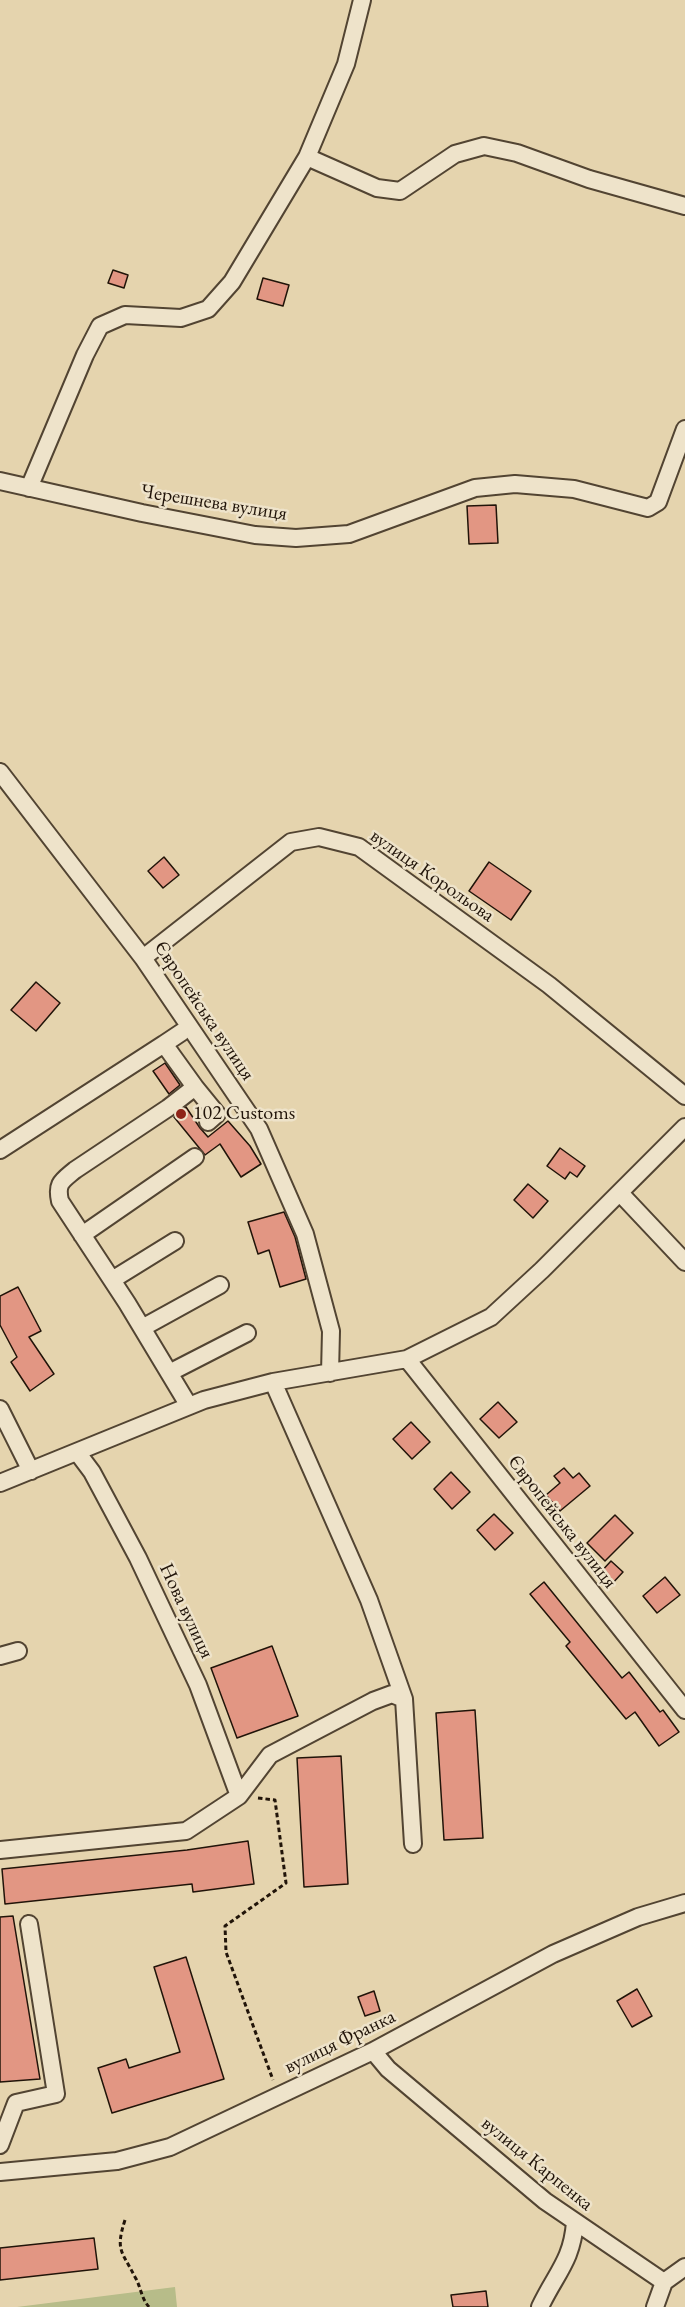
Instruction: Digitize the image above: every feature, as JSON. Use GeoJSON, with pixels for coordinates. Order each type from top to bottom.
{"type":"FeatureCollection","features":[{"type":"Feature","properties":{"kind":"street"},"geometry":{"type":"LineString","coordinates":[[29,488],[100,326],[125,315],[181,318],[208,309],[232,282],[307,157],[346,64],[362,0]]}},
{"type":"Feature","properties":{"kind":"street"},"geometry":{"type":"LineString","coordinates":[[307,157],[377,188],[400,191],[455,154],[484,146],[517,153],[589,179],[685,206]]}},
{"type":"Feature","properties":{"kind":"street","name":"Черешнева вулиця"},"geometry":{"type":"LineString","coordinates":[[0,481],[244,533],[296,538],[349,534],[475,488],[515,484],[574,489],[648,508],[658,502],[685,429]]}},
{"type":"Feature","properties":{"kind":"street","name":"Європейська вулиця"},"geometry":{"type":"LineString","coordinates":[[0,772],[143,958],[259,1129],[305,1234],[331,1331],[330,1373]]}},
{"type":"Feature","properties":{"kind":"street","name":"вулиця Корольова"},"geometry":{"type":"LineString","coordinates":[[143,958],[291,842],[319,837],[358,848],[549,985],[685,1096]]}},
{"type":"Feature","properties":{"kind":"street"},"geometry":{"type":"LineString","coordinates":[[0,1150],[182,1032]]}},
{"type":"Feature","properties":{"kind":"street"},"geometry":{"type":"LineString","coordinates":[[164,1044],[217,1114],[208,1122]]}},
{"type":"Feature","properties":{"kind":"street"},"geometry":{"type":"LineString","coordinates":[[189,1406],[112,1280],[60,1201],[58,1190],[62,1180],[195,1087]]}},
{"type":"Feature","properties":{"kind":"street"},"geometry":{"type":"LineString","coordinates":[[0,1483],[204,1400],[273,1382],[407,1359],[491,1317],[685,1127]]}},
{"type":"Feature","properties":{"kind":"street"},"geometry":{"type":"LineString","coordinates":[[82,1235],[195,1157]]}},
{"type":"Feature","properties":{"kind":"street"},"geometry":{"type":"LineString","coordinates":[[620,1192],[685,1262]]}},
{"type":"Feature","properties":{"kind":"street"},"geometry":{"type":"LineString","coordinates":[[112,1280],[175,1241]]}},
{"type":"Feature","properties":{"kind":"street"},"geometry":{"type":"LineString","coordinates":[[142,1328],[220,1285]]}},
{"type":"Feature","properties":{"kind":"street"},"geometry":{"type":"LineString","coordinates":[[169,1373],[248,1333]]}},
{"type":"Feature","properties":{"kind":"street","name":"Європейська вулиця"},"geometry":{"type":"LineString","coordinates":[[407,1359],[685,1710]]}},
{"type":"Feature","properties":{"kind":"street"},"geometry":{"type":"LineString","coordinates":[[273,1382],[369,1600],[404,1699],[413,1844]]}},
{"type":"Feature","properties":{"kind":"street"},"geometry":{"type":"LineString","coordinates":[[0,1409],[32,1471]]}},
{"type":"Feature","properties":{"kind":"street","name":"Нова вулиця"},"geometry":{"type":"LineString","coordinates":[[77,1452],[92,1472],[138,1558],[198,1684],[240,1796]]}},
{"type":"Feature","properties":{"kind":"street"},"geometry":{"type":"LineString","coordinates":[[0,1656],[18,1651]]}},
{"type":"Feature","properties":{"kind":"street"},"geometry":{"type":"LineString","coordinates":[[0,1850],[186,1831],[240,1796],[270,1755],[373,1701],[392,1694],[404,1699]]}},
{"type":"Feature","properties":{"kind":"street","name":"вулиця Франка"},"geometry":{"type":"LineString","coordinates":[[0,2172],[117,2161],[170,2148],[373,2051],[553,1954],[638,1917],[685,1904]]}},
{"type":"Feature","properties":{"kind":"street"},"geometry":{"type":"LineString","coordinates":[[0,2145],[16,2103],[56,2094],[29,1924]]}},
{"type":"Feature","properties":{"kind":"street","name":"вулиця Карпенка"},"geometry":{"type":"LineString","coordinates":[[373,2051],[388,2069],[545,2200],[664,2282]]}},
{"type":"Feature","properties":{"kind":"street"},"geometry":{"type":"LineString","coordinates":[[540,2307],[549,2286],[567,2261],[573,2243],[575,2222]]}},
{"type":"Feature","properties":{"kind":"street"},"geometry":{"type":"LineString","coordinates":[[655,2307],[664,2282],[685,2266]]}},
{"type":"Feature","properties":{"kind":"path"},"geometry":{"type":"LineString","coordinates":[[240,1796],[275,1800],[286,1883],[225,1926],[226,1952],[279,2096]]}},
{"type":"Feature","properties":{"kind":"path"},"geometry":{"type":"LineString","coordinates":[[125,2220],[119,2239],[122,2256],[136,2277],[149,2307]]}},
{"type":"Feature","properties":{"kind":"green space"},"geometry":{"type":"Polygon","coordinates":[[[175,2287],[177,2307],[17,2307],[175,2287]]]}},
{"type":"Feature","properties":{"kind":"building"},"geometry":{"type":"Polygon","coordinates":[[[113,270],[128,275],[124,288],[108,283],[113,270]]]}},
{"type":"Feature","properties":{"kind":"building"},"geometry":{"type":"Polygon","coordinates":[[[263,278],[289,285],[283,306],[257,299],[263,278]]]}},
{"type":"Feature","properties":{"kind":"building"},"geometry":{"type":"Polygon","coordinates":[[[496,505],[498,543],[469,544],[467,506],[496,505]]]}},
{"type":"Feature","properties":{"kind":"building"},"geometry":{"type":"Polygon","coordinates":[[[164,857],[179,875],[163,888],[148,871],[164,857]]]}},
{"type":"Feature","properties":{"kind":"building"},"geometry":{"type":"Polygon","coordinates":[[[489,862],[531,891],[511,920],[469,891],[489,862]]]}},
{"type":"Feature","properties":{"kind":"building"},"geometry":{"type":"Polygon","coordinates":[[[36,982],[60,1003],[36,1031],[11,1010],[36,982]]]}},
{"type":"Feature","properties":{"kind":"building"},"geometry":{"type":"Polygon","coordinates":[[[165,1063],[180,1085],[169,1094],[153,1071],[165,1063]]]}},
{"type":"Feature","properties":{"kind":"building"},"geometry":{"type":"Polygon","coordinates":[[[186,1107],[208,1137],[228,1121],[250,1146],[261,1164],[241,1177],[220,1144],[205,1155],[174,1117],[186,1107]]]}},
{"type":"Feature","properties":{"kind":"building"},"geometry":{"type":"Polygon","coordinates":[[[560,1148],[585,1166],[577,1177],[570,1172],[565,1179],[547,1166],[560,1148]]]}},
{"type":"Feature","properties":{"kind":"building"},"geometry":{"type":"Polygon","coordinates":[[[528,1184],[548,1201],[533,1218],[514,1200],[528,1184]]]}},
{"type":"Feature","properties":{"kind":"building"},"geometry":{"type":"Polygon","coordinates":[[[284,1212],[295,1237],[306,1279],[280,1287],[269,1250],[258,1254],[248,1222],[284,1212]]]}},
{"type":"Feature","properties":{"kind":"building"},"geometry":{"type":"Polygon","coordinates":[[[18,1287],[41,1331],[29,1337],[54,1374],[30,1391],[11,1362],[17,1357],[0,1325],[0,1296],[18,1287]]]}},
{"type":"Feature","properties":{"kind":"building"},"geometry":{"type":"Polygon","coordinates":[[[498,1402],[517,1422],[499,1438],[480,1419],[498,1402]]]}},
{"type":"Feature","properties":{"kind":"building"},"geometry":{"type":"Polygon","coordinates":[[[411,1422],[430,1442],[412,1459],[393,1439],[411,1422]]]}},
{"type":"Feature","properties":{"kind":"building"},"geometry":{"type":"Polygon","coordinates":[[[564,1468],[573,1478],[579,1473],[590,1486],[560,1511],[546,1495],[560,1483],[554,1476],[564,1468]]]}},
{"type":"Feature","properties":{"kind":"building"},"geometry":{"type":"Polygon","coordinates":[[[451,1472],[470,1492],[452,1509],[434,1489],[451,1472]]]}},
{"type":"Feature","properties":{"kind":"building"},"geometry":{"type":"Polygon","coordinates":[[[494,1514],[513,1533],[495,1550],[477,1530],[494,1514]]]}},
{"type":"Feature","properties":{"kind":"building"},"geometry":{"type":"Polygon","coordinates":[[[615,1515],[633,1533],[605,1561],[587,1543],[615,1515]]]}},
{"type":"Feature","properties":{"kind":"building"},"geometry":{"type":"Polygon","coordinates":[[[611,1561],[623,1572],[610,1586],[598,1575],[611,1561]]]}},
{"type":"Feature","properties":{"kind":"building"},"geometry":{"type":"Polygon","coordinates":[[[665,1577],[680,1595],[657,1613],[643,1596],[665,1577]]]}},
{"type":"Feature","properties":{"kind":"building"},"geometry":{"type":"Polygon","coordinates":[[[544,1582],[622,1678],[629,1672],[679,1732],[659,1746],[635,1712],[626,1719],[566,1646],[570,1642],[530,1594],[544,1582]]]}},
{"type":"Feature","properties":{"kind":"building"},"geometry":{"type":"Polygon","coordinates":[[[272,1646],[298,1716],[237,1738],[211,1668],[272,1646]]]}},
{"type":"Feature","properties":{"kind":"building"},"geometry":{"type":"Polygon","coordinates":[[[475,1710],[483,1838],[444,1840],[436,1713],[475,1710]]]}},
{"type":"Feature","properties":{"kind":"building"},"geometry":{"type":"Polygon","coordinates":[[[341,1756],[348,1884],[304,1887],[297,1758],[341,1756]]]}},
{"type":"Feature","properties":{"kind":"building"},"geometry":{"type":"Polygon","coordinates":[[[248,1841],[254,1884],[193,1892],[192,1884],[5,1904],[2,1869],[187,1850],[248,1841]]]}},
{"type":"Feature","properties":{"kind":"building"},"geometry":{"type":"Polygon","coordinates":[[[13,1916],[40,2079],[0,2082],[0,1917],[13,1916]]]}},
{"type":"Feature","properties":{"kind":"building"},"geometry":{"type":"Polygon","coordinates":[[[186,1957],[224,2079],[112,2113],[98,2068],[126,2059],[129,2068],[180,2052],[154,1967],[186,1957]]]}},
{"type":"Feature","properties":{"kind":"building"},"geometry":{"type":"Polygon","coordinates":[[[637,1989],[652,2016],[632,2027],[617,2001],[637,1989]]]}},
{"type":"Feature","properties":{"kind":"building"},"geometry":{"type":"Polygon","coordinates":[[[374,1991],[380,2011],[365,2016],[358,1997],[374,1991]]]}},
{"type":"Feature","properties":{"kind":"building"},"geometry":{"type":"Polygon","coordinates":[[[94,2238],[98,2269],[0,2280],[0,2248],[94,2238]]]}},
{"type":"Feature","properties":{"kind":"building"},"geometry":{"type":"Polygon","coordinates":[[[486,2291],[488,2307],[453,2307],[451,2295],[486,2291]]]}},
{"type":"Feature","properties":{"kind":"place","name":"102 Customs"},"geometry":{"type":"Point","coordinates":[181,1114]}}]}
